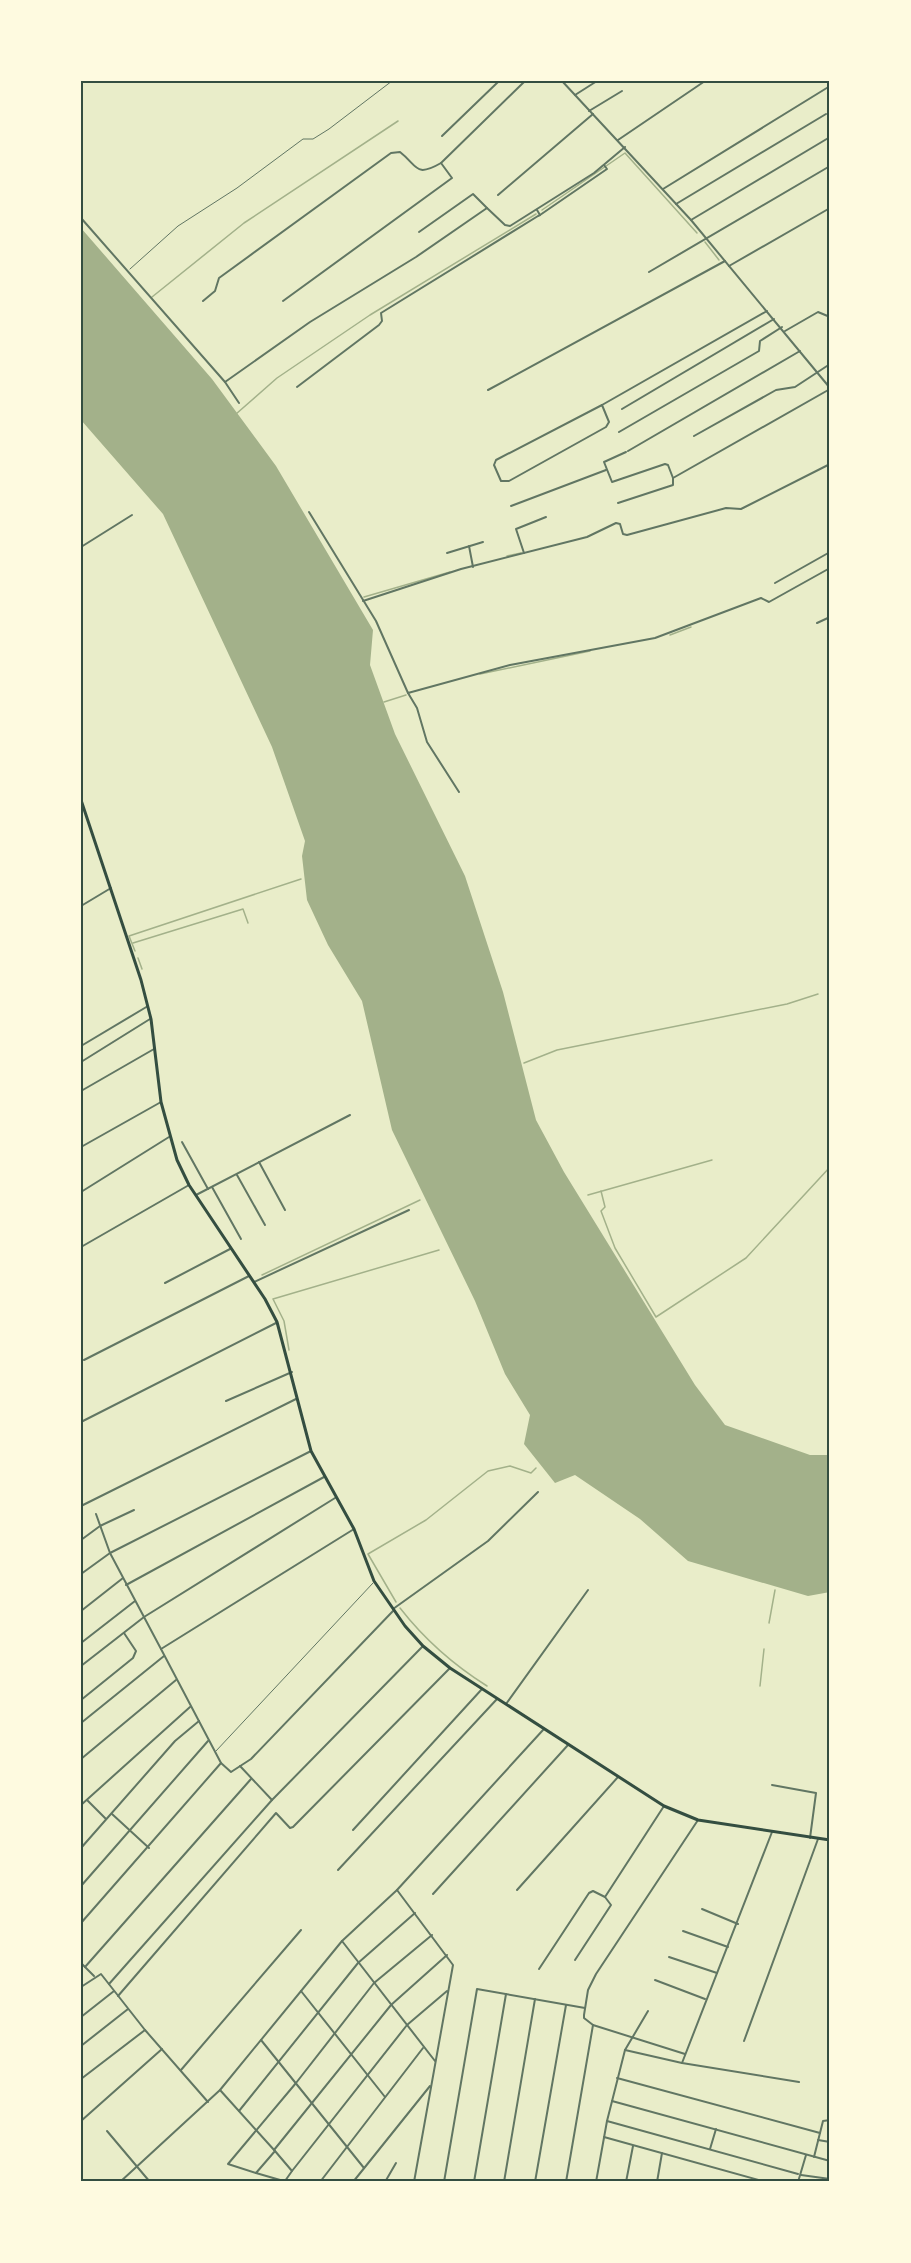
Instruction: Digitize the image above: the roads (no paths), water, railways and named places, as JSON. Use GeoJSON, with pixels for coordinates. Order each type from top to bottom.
{"type":"FeatureCollection","features":[{"type":"Feature","properties":{"kind":"main road"},"geometry":{"type":"LineString","coordinates":[[81,800],[148,1006],[161,1102],[169,1137],[189,1185],[254,1282],[277,1323],[292,1372],[311,1451],[354,1529],[375,1581],[394,1610],[423,1646],[450,1668],[664,1806],[698,1820],[830,1840]]}},
{"type":"Feature","properties":{"kind":"street"},"geometry":{"type":"LineString","coordinates":[[442,136],[498,81]]}},
{"type":"Feature","properties":{"kind":"street"},"geometry":{"type":"LineString","coordinates":[[203,301],[215,291],[218,279],[391,153],[400,152],[418,170],[424,171],[441,163],[525,81]]}},
{"type":"Feature","properties":{"kind":"street"},"geometry":{"type":"LineString","coordinates":[[562,81],[691,220],[782,327],[830,388],[674,478]]}},
{"type":"Feature","properties":{"kind":"street"},"geometry":{"type":"LineString","coordinates":[[575,95],[597,81]]}},
{"type":"Feature","properties":{"kind":"street"},"geometry":{"type":"LineString","coordinates":[[618,140],[705,81]]}},
{"type":"Feature","properties":{"kind":"street"},"geometry":{"type":"LineString","coordinates":[[663,189],[830,86]]}},
{"type":"Feature","properties":{"kind":"street"},"geometry":{"type":"LineString","coordinates":[[589,111],[622,91]]}},
{"type":"Feature","properties":{"kind":"street"},"geometry":{"type":"LineString","coordinates":[[498,195],[592,114]]}},
{"type":"Feature","properties":{"kind":"street"},"geometry":{"type":"LineString","coordinates":[[676,204],[826,114]]}},
{"type":"Feature","properties":{"kind":"street"},"geometry":{"type":"LineString","coordinates":[[691,220],[830,137]]}},
{"type":"Feature","properties":{"kind":"street"},"geometry":{"type":"LineString","coordinates":[[297,387],[379,325],[382,321],[380,314],[391,305],[540,215],[605,166],[625,147]]}},
{"type":"Feature","properties":{"kind":"street"},"geometry":{"type":"LineString","coordinates":[[283,301],[452,178],[441,163]]}},
{"type":"Feature","properties":{"kind":"street"},"geometry":{"type":"LineString","coordinates":[[649,272],[830,166]]}},
{"type":"Feature","properties":{"kind":"street"},"geometry":{"type":"LineString","coordinates":[[420,232],[473,194],[509,226],[577,187]]}},
{"type":"Feature","properties":{"kind":"street"},"geometry":{"type":"LineString","coordinates":[[225,382],[309,322],[416,257],[487,208]]}},
{"type":"Feature","properties":{"kind":"street"},"geometry":{"type":"LineString","coordinates":[[729,266],[830,208]]}},
{"type":"Feature","properties":{"kind":"street"},"geometry":{"type":"LineString","coordinates":[[537,210],[540,215]]}},
{"type":"Feature","properties":{"kind":"street"},"geometry":{"type":"LineString","coordinates":[[81,218],[225,382],[239,403]]}},
{"type":"Feature","properties":{"kind":"street"},"geometry":{"type":"LineString","coordinates":[[488,390],[725,261]]}},
{"type":"Feature","properties":{"kind":"street"},"geometry":{"type":"LineString","coordinates":[[602,405],[609,422],[606,427],[509,481],[503,482],[500,479],[494,465],[496,460],[602,405],[767,311]]}},
{"type":"Feature","properties":{"kind":"street"},"geometry":{"type":"LineString","coordinates":[[785,331],[818,312],[830,317]]}},
{"type":"Feature","properties":{"kind":"street"},"geometry":{"type":"LineString","coordinates":[[622,409],[774,319]]}},
{"type":"Feature","properties":{"kind":"street"},"geometry":{"type":"LineString","coordinates":[[619,432],[759,351],[760,341],[782,327]]}},
{"type":"Feature","properties":{"kind":"street"},"geometry":{"type":"LineString","coordinates":[[618,503],[673,484],[674,478],[666,464],[615,483],[611,482],[605,461],[627,452],[800,351]]}},
{"type":"Feature","properties":{"kind":"street"},"geometry":{"type":"LineString","coordinates":[[694,435],[782,387],[794,388],[830,364]]}},
{"type":"Feature","properties":{"kind":"street"},"geometry":{"type":"LineString","coordinates":[[363,601],[525,553],[595,535],[617,523],[623,534],[627,535],[726,508],[741,509],[830,464]]}},
{"type":"Feature","properties":{"kind":"street"},"geometry":{"type":"LineString","coordinates":[[511,506],[606,470]]}},
{"type":"Feature","properties":{"kind":"street"},"geometry":{"type":"LineString","coordinates":[[309,512],[376,621],[417,708],[427,742],[459,792]]}},
{"type":"Feature","properties":{"kind":"street"},"geometry":{"type":"LineString","coordinates":[[81,547],[132,515]]}},
{"type":"Feature","properties":{"kind":"street"},"geometry":{"type":"LineString","coordinates":[[525,553],[516,529],[546,517]]}},
{"type":"Feature","properties":{"kind":"street"},"geometry":{"type":"LineString","coordinates":[[447,553],[483,542]]}},
{"type":"Feature","properties":{"kind":"street"},"geometry":{"type":"LineString","coordinates":[[469,546],[473,568]]}},
{"type":"Feature","properties":{"kind":"street"},"geometry":{"type":"LineString","coordinates":[[775,583],[830,552]]}},
{"type":"Feature","properties":{"kind":"street"},"geometry":{"type":"LineString","coordinates":[[408,693],[510,665],[655,638],[722,615],[761,598],[769,602],[830,568]]}},
{"type":"Feature","properties":{"kind":"street"},"geometry":{"type":"LineString","coordinates":[[817,623],[830,617]]}},
{"type":"Feature","properties":{"kind":"street"},"geometry":{"type":"LineString","coordinates":[[81,816],[87,814]]}},
{"type":"Feature","properties":{"kind":"street"},"geometry":{"type":"LineString","coordinates":[[81,906],[111,888]]}},
{"type":"Feature","properties":{"kind":"street"},"geometry":{"type":"LineString","coordinates":[[81,1046],[148,1006]]}},
{"type":"Feature","properties":{"kind":"street"},"geometry":{"type":"LineString","coordinates":[[81,1062],[151,1019]]}},
{"type":"Feature","properties":{"kind":"street"},"geometry":{"type":"LineString","coordinates":[[81,1091],[154,1049]]}},
{"type":"Feature","properties":{"kind":"street"},"geometry":{"type":"LineString","coordinates":[[81,1147],[161,1102]]}},
{"type":"Feature","properties":{"kind":"street"},"geometry":{"type":"LineString","coordinates":[[196,1195],[350,1115]]}},
{"type":"Feature","properties":{"kind":"street"},"geometry":{"type":"LineString","coordinates":[[81,1192],[169,1137]]}},
{"type":"Feature","properties":{"kind":"street"},"geometry":{"type":"LineString","coordinates":[[182,1142],[208,1189]]}},
{"type":"Feature","properties":{"kind":"street"},"geometry":{"type":"LineString","coordinates":[[259,1162],[285,1210]]}},
{"type":"Feature","properties":{"kind":"street"},"geometry":{"type":"LineString","coordinates":[[237,1174],[265,1225]]}},
{"type":"Feature","properties":{"kind":"street"},"geometry":{"type":"LineString","coordinates":[[81,1247],[189,1185]]}},
{"type":"Feature","properties":{"kind":"street"},"geometry":{"type":"LineString","coordinates":[[212,1186],[241,1239]]}},
{"type":"Feature","properties":{"kind":"street"},"geometry":{"type":"LineString","coordinates":[[254,1282],[409,1210]]}},
{"type":"Feature","properties":{"kind":"street"},"geometry":{"type":"LineString","coordinates":[[165,1283],[231,1249]]}},
{"type":"Feature","properties":{"kind":"street"},"geometry":{"type":"LineString","coordinates":[[84,1360],[249,1275]]}},
{"type":"Feature","properties":{"kind":"street"},"geometry":{"type":"LineString","coordinates":[[81,1422],[277,1323]]}},
{"type":"Feature","properties":{"kind":"street"},"geometry":{"type":"LineString","coordinates":[[226,1401],[292,1372]]}},
{"type":"Feature","properties":{"kind":"street"},"geometry":{"type":"LineString","coordinates":[[81,1506],[297,1398]]}},
{"type":"Feature","properties":{"kind":"street"},"geometry":{"type":"LineString","coordinates":[[81,1574],[110,1553],[311,1451]]}},
{"type":"Feature","properties":{"kind":"street"},"geometry":{"type":"LineString","coordinates":[[126,1585],[324,1477]]}},
{"type":"Feature","properties":{"kind":"street"},"geometry":{"type":"LineString","coordinates":[[96,1514],[110,1553],[126,1585],[208,1741],[221,1763],[230,1772],[277,1733],[394,1610],[488,1541],[538,1492]]}},
{"type":"Feature","properties":{"kind":"street"},"geometry":{"type":"LineString","coordinates":[[81,1666],[144,1617],[335,1498]]}},
{"type":"Feature","properties":{"kind":"street"},"geometry":{"type":"LineString","coordinates":[[81,1540],[100,1526],[134,1510]]}},
{"type":"Feature","properties":{"kind":"street"},"geometry":{"type":"LineString","coordinates":[[161,1649],[354,1529]]}},
{"type":"Feature","properties":{"kind":"street"},"geometry":{"type":"LineString","coordinates":[[81,1611],[123,1578]]}},
{"type":"Feature","properties":{"kind":"street"},"geometry":{"type":"LineString","coordinates":[[506,1705],[588,1590]]}},
{"type":"Feature","properties":{"kind":"street"},"geometry":{"type":"LineString","coordinates":[[81,1643],[135,1601]]}},
{"type":"Feature","properties":{"kind":"street"},"geometry":{"type":"LineString","coordinates":[[81,1700],[133,1658],[135,1651],[123,1632]]}},
{"type":"Feature","properties":{"kind":"street"},"geometry":{"type":"LineString","coordinates":[[109,1984],[272,1800],[423,1646]]}},
{"type":"Feature","properties":{"kind":"street"},"geometry":{"type":"LineString","coordinates":[[81,1723],[164,1656]]}},
{"type":"Feature","properties":{"kind":"street"},"geometry":{"type":"LineString","coordinates":[[118,1996],[276,1813],[293,1827],[450,1668]]}},
{"type":"Feature","properties":{"kind":"street"},"geometry":{"type":"LineString","coordinates":[[81,1759],[177,1679]]}},
{"type":"Feature","properties":{"kind":"street"},"geometry":{"type":"LineString","coordinates":[[353,1830],[482,1689]]}},
{"type":"Feature","properties":{"kind":"street"},"geometry":{"type":"LineString","coordinates":[[339,1870],[497,1699]]}},
{"type":"Feature","properties":{"kind":"street"},"geometry":{"type":"LineString","coordinates":[[81,1805],[191,1706]]}},
{"type":"Feature","properties":{"kind":"street"},"geometry":{"type":"LineString","coordinates":[[81,1848],[175,1741],[199,1721]]}},
{"type":"Feature","properties":{"kind":"street"},"geometry":{"type":"LineString","coordinates":[[120,2182],[208,2103],[342,1941],[397,1890],[543,1730]]}},
{"type":"Feature","properties":{"kind":"street"},"geometry":{"type":"LineString","coordinates":[[81,1886],[208,1741]]}},
{"type":"Feature","properties":{"kind":"street"},"geometry":{"type":"LineString","coordinates":[[433,1894],[568,1744]]}},
{"type":"Feature","properties":{"kind":"street"},"geometry":{"type":"LineString","coordinates":[[81,1923],[221,1763]]}},
{"type":"Feature","properties":{"kind":"street"},"geometry":{"type":"LineString","coordinates":[[240,1766],[272,1800]]}},
{"type":"Feature","properties":{"kind":"street"},"geometry":{"type":"LineString","coordinates":[[517,1890],[618,1777]]}},
{"type":"Feature","properties":{"kind":"street"},"geometry":{"type":"LineString","coordinates":[[85,1967],[251,1779]]}},
{"type":"Feature","properties":{"kind":"street"},"geometry":{"type":"LineString","coordinates":[[772,1785],[816,1793],[810,1838]]}},
{"type":"Feature","properties":{"kind":"street"},"geometry":{"type":"LineString","coordinates":[[87,1800],[106,1820]]}},
{"type":"Feature","properties":{"kind":"street"},"geometry":{"type":"LineString","coordinates":[[604,1897],[664,1806]]}},
{"type":"Feature","properties":{"kind":"street"},"geometry":{"type":"LineString","coordinates":[[112,1814],[149,1848]]}},
{"type":"Feature","properties":{"kind":"street"},"geometry":{"type":"LineString","coordinates":[[685,2054],[593,2025],[584,2018],[588,1990],[596,1974],[698,1820]]}},
{"type":"Feature","properties":{"kind":"street"},"geometry":{"type":"LineString","coordinates":[[682,2063],[729,1948],[772,1832]]}},
{"type":"Feature","properties":{"kind":"street"},"geometry":{"type":"LineString","coordinates":[[744,2041],[818,1839]]}},
{"type":"Feature","properties":{"kind":"street"},"geometry":{"type":"LineString","coordinates":[[397,1890],[453,1965],[414,2182]]}},
{"type":"Feature","properties":{"kind":"street"},"geometry":{"type":"LineString","coordinates":[[539,1969],[589,1893],[593,1891],[604,1897],[610,1905],[575,1960]]}},
{"type":"Feature","properties":{"kind":"street"},"geometry":{"type":"LineString","coordinates":[[702,1909],[738,1924]]}},
{"type":"Feature","properties":{"kind":"street"},"geometry":{"type":"LineString","coordinates":[[239,2111],[358,1963],[415,1913]]}},
{"type":"Feature","properties":{"kind":"street"},"geometry":{"type":"LineString","coordinates":[[180,2070],[301,1930]]}},
{"type":"Feature","properties":{"kind":"street"},"geometry":{"type":"LineString","coordinates":[[682,1931],[729,1948]]}},
{"type":"Feature","properties":{"kind":"street"},"geometry":{"type":"LineString","coordinates":[[432,1935],[374,1983],[296,2083],[228,2164],[286,2182],[292,2171],[407,2025],[447,1991]]}},
{"type":"Feature","properties":{"kind":"street"},"geometry":{"type":"LineString","coordinates":[[342,1941],[435,2061]]}},
{"type":"Feature","properties":{"kind":"street"},"geometry":{"type":"LineString","coordinates":[[256,2173],[391,2005],[447,1955]]}},
{"type":"Feature","properties":{"kind":"street"},"geometry":{"type":"LineString","coordinates":[[669,1957],[718,1974]]}},
{"type":"Feature","properties":{"kind":"street"},"geometry":{"type":"LineString","coordinates":[[81,1963],[94,1977]]}},
{"type":"Feature","properties":{"kind":"street"},"geometry":{"type":"LineString","coordinates":[[81,1987],[101,1974],[145,2030],[208,2103]]}},
{"type":"Feature","properties":{"kind":"street"},"geometry":{"type":"LineString","coordinates":[[655,1980],[707,1999]]}},
{"type":"Feature","properties":{"kind":"street"},"geometry":{"type":"LineString","coordinates":[[444,2182],[477,1990],[585,2008]]}},
{"type":"Feature","properties":{"kind":"street"},"geometry":{"type":"LineString","coordinates":[[81,2017],[114,1991]]}},
{"type":"Feature","properties":{"kind":"street"},"geometry":{"type":"LineString","coordinates":[[301,1991],[386,2097]]}},
{"type":"Feature","properties":{"kind":"street"},"geometry":{"type":"LineString","coordinates":[[474,2182],[506,1994]]}},
{"type":"Feature","properties":{"kind":"street"},"geometry":{"type":"LineString","coordinates":[[504,2182],[535,1999]]}},
{"type":"Feature","properties":{"kind":"street"},"geometry":{"type":"LineString","coordinates":[[535,2182],[566,2005]]}},
{"type":"Feature","properties":{"kind":"street"},"geometry":{"type":"LineString","coordinates":[[81,2046],[128,2009]]}},
{"type":"Feature","properties":{"kind":"street"},"geometry":{"type":"LineString","coordinates":[[596,2182],[607,2121],[625,2050],[648,2011]]}},
{"type":"Feature","properties":{"kind":"street"},"geometry":{"type":"LineString","coordinates":[[566,2182],[593,2025]]}},
{"type":"Feature","properties":{"kind":"street"},"geometry":{"type":"LineString","coordinates":[[81,2079],[145,2030]]}},
{"type":"Feature","properties":{"kind":"street"},"geometry":{"type":"LineString","coordinates":[[261,2040],[364,2168]]}},
{"type":"Feature","properties":{"kind":"street"},"geometry":{"type":"LineString","coordinates":[[320,2182],[423,2048]]}},
{"type":"Feature","properties":{"kind":"street"},"geometry":{"type":"LineString","coordinates":[[81,2121],[162,2049]]}},
{"type":"Feature","properties":{"kind":"street"},"geometry":{"type":"LineString","coordinates":[[625,2050],[682,2063],[799,2082]]}},
{"type":"Feature","properties":{"kind":"street"},"geometry":{"type":"LineString","coordinates":[[617,2078],[820,2133]]}},
{"type":"Feature","properties":{"kind":"street"},"geometry":{"type":"LineString","coordinates":[[353,2182],[430,2085]]}},
{"type":"Feature","properties":{"kind":"street"},"geometry":{"type":"LineString","coordinates":[[220,2090],[258,2130],[292,2171]]}},
{"type":"Feature","properties":{"kind":"street"},"geometry":{"type":"LineString","coordinates":[[612,2101],[830,2161]]}},
{"type":"Feature","properties":{"kind":"street"},"geometry":{"type":"LineString","coordinates":[[814,2157],[823,2120],[830,2120]]}},
{"type":"Feature","properties":{"kind":"street"},"geometry":{"type":"LineString","coordinates":[[607,2121],[800,2175],[830,2179]]}},
{"type":"Feature","properties":{"kind":"street"},"geometry":{"type":"LineString","coordinates":[[711,2149],[716,2129]]}},
{"type":"Feature","properties":{"kind":"street"},"geometry":{"type":"LineString","coordinates":[[107,2131],[150,2182]]}},
{"type":"Feature","properties":{"kind":"street"},"geometry":{"type":"LineString","coordinates":[[604,2137],[766,2182]]}},
{"type":"Feature","properties":{"kind":"street"},"geometry":{"type":"LineString","coordinates":[[818,2140],[830,2142]]}},
{"type":"Feature","properties":{"kind":"street"},"geometry":{"type":"LineString","coordinates":[[626,2182],[633,2146]]}},
{"type":"Feature","properties":{"kind":"street"},"geometry":{"type":"LineString","coordinates":[[657,2182],[662,2153]]}},
{"type":"Feature","properties":{"kind":"street"},"geometry":{"type":"LineString","coordinates":[[798,2182],[806,2155]]}},
{"type":"Feature","properties":{"kind":"street"},"geometry":{"type":"LineString","coordinates":[[385,2182],[396,2163]]}},
{"type":"Feature","properties":{"kind":"street"},"geometry":{"type":"LineString","coordinates":[[263,2182],[264,2176]]}},
{"type":"Feature","properties":{"kind":"lane"},"geometry":{"type":"LineString","coordinates":[[128,270],[178,226],[237,188],[298,142],[306,138],[313,139],[330,129],[392,81]]}},
{"type":"Feature","properties":{"kind":"lane"},"geometry":{"type":"LineString","coordinates":[[215,1753],[375,1581]]}},
{"type":"Feature","properties":{"kind":"waterway"},"geometry":{"type":"LineString","coordinates":[[152,297],[244,223],[398,121]]}},
{"type":"Feature","properties":{"kind":"waterway"},"geometry":{"type":"LineString","coordinates":[[542,210],[625,153],[697,233]]}},
{"type":"Feature","properties":{"kind":"waterway"},"geometry":{"type":"LineString","coordinates":[[236,414],[277,378],[370,315],[536,214]]}},
{"type":"Feature","properties":{"kind":"waterway"},"geometry":{"type":"LineString","coordinates":[[705,242],[719,260]]}},
{"type":"Feature","properties":{"kind":"waterway"},"geometry":{"type":"LineString","coordinates":[[507,556],[521,553]]}},
{"type":"Feature","properties":{"kind":"waterway"},"geometry":{"type":"LineString","coordinates":[[364,597],[450,572]]}},
{"type":"Feature","properties":{"kind":"waterway"},"geometry":{"type":"LineString","coordinates":[[670,635],[691,627]]}},
{"type":"Feature","properties":{"kind":"waterway"},"geometry":{"type":"LineString","coordinates":[[480,674],[590,651]]}},
{"type":"Feature","properties":{"kind":"waterway"},"geometry":{"type":"LineString","coordinates":[[384,702],[406,695]]}},
{"type":"Feature","properties":{"kind":"waterway"},"geometry":{"type":"LineString","coordinates":[[135,951],[129,936],[301,879]]}},
{"type":"Feature","properties":{"kind":"waterway"},"geometry":{"type":"LineString","coordinates":[[133,943],[243,909],[248,923]]}},
{"type":"Feature","properties":{"kind":"waterway"},"geometry":{"type":"LineString","coordinates":[[138,958],[142,969]]}},
{"type":"Feature","properties":{"kind":"waterway"},"geometry":{"type":"LineString","coordinates":[[524,1063],[557,1050],[787,1004],[818,994]]}},
{"type":"Feature","properties":{"kind":"waterway"},"geometry":{"type":"LineString","coordinates":[[588,1195],[712,1160]]}},
{"type":"Feature","properties":{"kind":"waterway"},"geometry":{"type":"LineString","coordinates":[[601,1191],[605,1207],[601,1211],[615,1248],[656,1317],[746,1258],[830,1167]]}},
{"type":"Feature","properties":{"kind":"waterway"},"geometry":{"type":"LineString","coordinates":[[262,1275],[420,1200]]}},
{"type":"Feature","properties":{"kind":"waterway"},"geometry":{"type":"LineString","coordinates":[[289,1350],[284,1321],[273,1299],[439,1250]]}},
{"type":"Feature","properties":{"kind":"waterway"},"geometry":{"type":"LineString","coordinates":[[396,1602],[368,1554],[426,1520],[488,1471],[510,1466],[531,1473],[536,1468]]}},
{"type":"Feature","properties":{"kind":"waterway"},"geometry":{"type":"LineString","coordinates":[[769,1623],[775,1590]]}},
{"type":"Feature","properties":{"kind":"waterway"},"geometry":{"type":"LineString","coordinates":[[400,1608],[440,1651],[487,1686]]}},
{"type":"Feature","properties":{"kind":"waterway"},"geometry":{"type":"LineString","coordinates":[[760,1686],[764,1649]]}}]}
